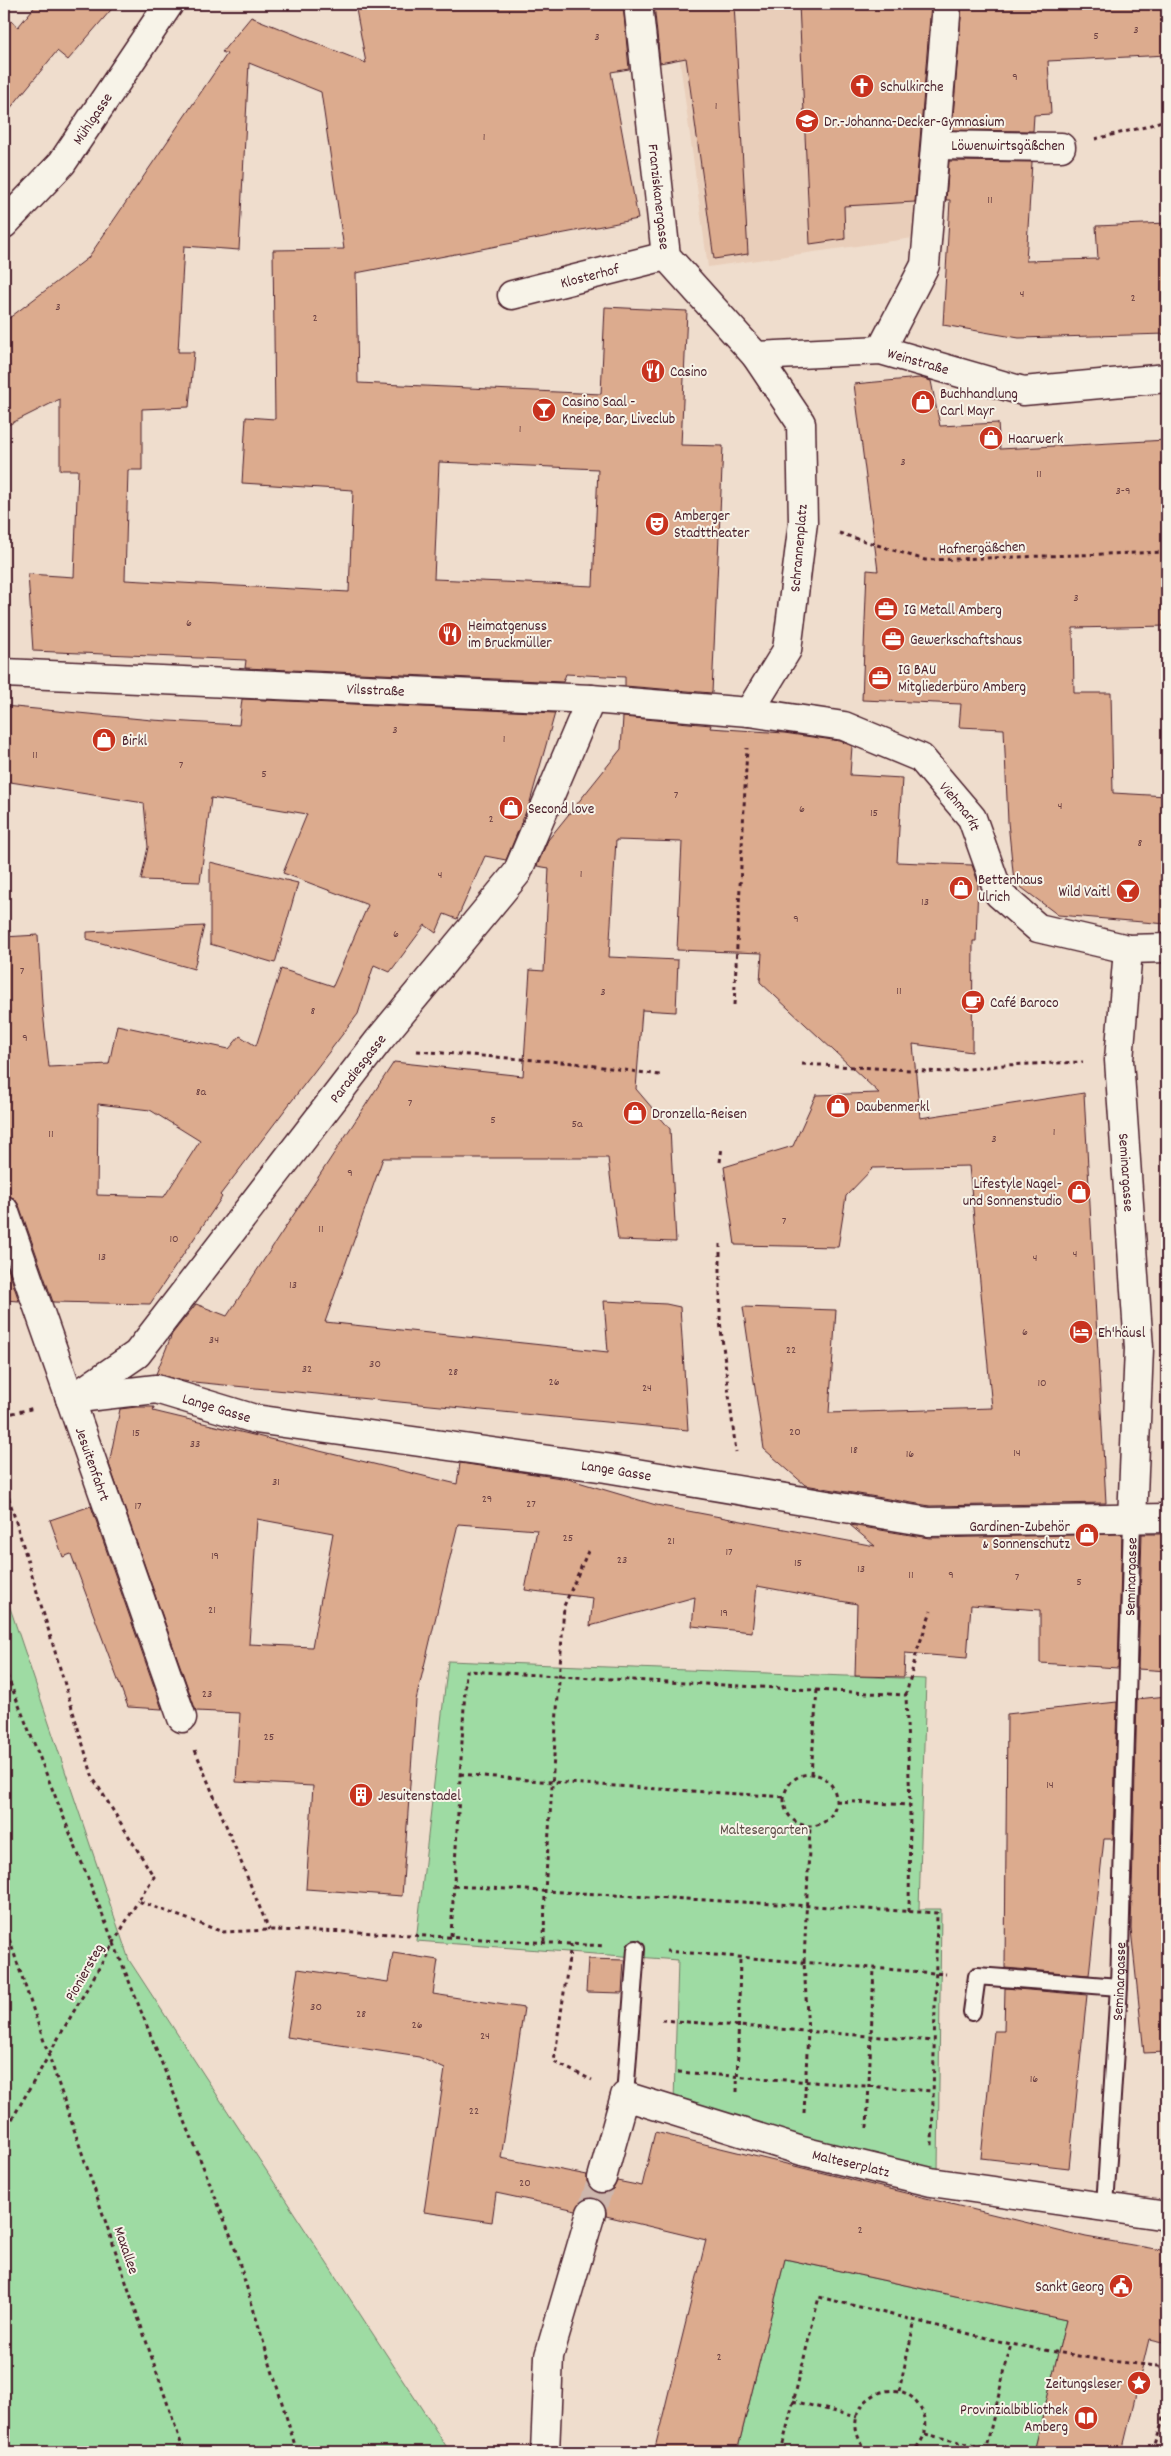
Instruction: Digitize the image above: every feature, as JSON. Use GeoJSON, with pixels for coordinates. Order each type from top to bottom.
{"type":"FeatureCollection","features":[{"type":"Feature","properties":{"kind":"street","name":"Mühlgasse"},"geometry":{"type":"LineString","coordinates":[[4,224],[62,163],[170,4]]}},
{"type":"Feature","properties":{"kind":"street","name":"Franziskanergasse"},"geometry":{"type":"LineString","coordinates":[[638,4],[666,256],[756,356]]}},
{"type":"Feature","properties":{"kind":"street"},"geometry":{"type":"LineString","coordinates":[[881,350],[925,266],[947,4]]}},
{"type":"Feature","properties":{"kind":"street","name":"Löwenwirtsgäßchen"},"geometry":{"type":"LineString","coordinates":[[936,144],[1061,148]]}},
{"type":"Feature","properties":{"kind":"street","name":"Klosterhof"},"geometry":{"type":"LineString","coordinates":[[512,295],[666,256]]}},
{"type":"Feature","properties":{"kind":"street","name":"Weinstraße"},"geometry":{"type":"LineString","coordinates":[[756,356],[881,350],[1023,390],[1167,378]]}},
{"type":"Feature","properties":{"kind":"street","name":"Schrannenplatz"},"geometry":{"type":"LineString","coordinates":[[748,712],[787,650],[803,522],[801,423],[756,356]]}},
{"type":"Feature","properties":{"kind":"street","name":"Vilsstraße"},"geometry":{"type":"LineString","coordinates":[[4,673],[591,699],[748,712]]}},
{"type":"Feature","properties":{"kind":"street","name":"Paradiesgasse"},"geometry":{"type":"LineString","coordinates":[[70,1399],[137,1354],[379,1040],[517,873],[591,699]]}},
{"type":"Feature","properties":{"kind":"street","name":"Viehmarkt"},"geometry":{"type":"LineString","coordinates":[[748,712],[844,726],[921,758],[972,818],[999,894],[1038,928],[1128,948],[1167,948]]}},
{"type":"Feature","properties":{"kind":"street","name":"Seminargasse"},"geometry":{"type":"LineString","coordinates":[[1128,948],[1119,1060],[1139,1348],[1132,1520]]}},
{"type":"Feature","properties":{"kind":"street","name":"Jesuitenfahrt"},"geometry":{"type":"LineString","coordinates":[[4,1210],[182,1718]]}},
{"type":"Feature","properties":{"kind":"street","name":"Lange Gasse"},"geometry":{"type":"LineString","coordinates":[[70,1399],[156,1389],[255,1419],[606,1468],[929,1522],[1167,1518]]}},
{"type":"Feature","properties":{"kind":"street"},"geometry":{"type":"LineString","coordinates":[[602,2178],[625,2096]]}},
{"type":"Feature","properties":{"kind":"street","name":"Malteserplatz"},"geometry":{"type":"LineString","coordinates":[[625,2096],[802,2151],[932,2182],[1167,2216]]}},
{"type":"Feature","properties":{"kind":"street"},"geometry":{"type":"LineString","coordinates":[[545,2452],[549,2356],[591,2213]]}},
{"type":"Feature","properties":{"kind":"lane","name":"Seminargasse"},"geometry":{"type":"LineString","coordinates":[[1105,2206],[1119,1987],[1132,1520]]}},
{"type":"Feature","properties":{"kind":"lane"},"geometry":{"type":"LineString","coordinates":[[625,2096],[636,1949]]}},
{"type":"Feature","properties":{"kind":"lane"},"geometry":{"type":"LineString","coordinates":[[972,2012],[977,1976],[1119,1987]]}},
{"type":"Feature","properties":{"kind":"path","name":"Löwenwirtsgäßchen"},"geometry":{"type":"LineString","coordinates":[[1061,148],[1145,127],[1167,119]]}},
{"type":"Feature","properties":{"kind":"path","name":"Hafnergäßchen"},"geometry":{"type":"LineString","coordinates":[[803,522],[925,560],[1167,552]]}},
{"type":"Feature","properties":{"kind":"path"},"geometry":{"type":"LineString","coordinates":[[734,1005],[748,712]]}},
{"type":"Feature","properties":{"kind":"path"},"geometry":{"type":"LineString","coordinates":[[379,1040],[424,1054],[574,1063],[660,1075]]}},
{"type":"Feature","properties":{"kind":"path"},"geometry":{"type":"LineString","coordinates":[[802,1064],[945,1072],[1004,1065],[1119,1060]]}},
{"type":"Feature","properties":{"kind":"path"},"geometry":{"type":"LineString","coordinates":[[720,1162],[722,1147]]}},
{"type":"Feature","properties":{"kind":"path"},"geometry":{"type":"LineString","coordinates":[[720,1244],[720,1321],[742,1492]]}},
{"type":"Feature","properties":{"kind":"path","name":"Pioniersteg"},"geometry":{"type":"LineString","coordinates":[[4,1482],[93,1778],[154,1877],[138,1901],[49,2054]]}},
{"type":"Feature","properties":{"kind":"path"},"geometry":{"type":"LineString","coordinates":[[544,1941],[545,1892],[564,1606],[589,1549]]}},
{"type":"Feature","properties":{"kind":"path"},"geometry":{"type":"LineString","coordinates":[[909,1912],[910,1806],[906,1695],[917,1651],[931,1611]]}},
{"type":"Feature","properties":{"kind":"path"},"geometry":{"type":"LineString","coordinates":[[4,1668],[232,2239],[297,2452]]}},
{"type":"Feature","properties":{"kind":"path"},"geometry":{"type":"LineString","coordinates":[[450,1936],[466,1671],[906,1695]]}},
{"type":"Feature","properties":{"kind":"path"},"geometry":{"type":"LineString","coordinates":[[812,1774],[817,1690]]}},
{"type":"Feature","properties":{"kind":"path"},"geometry":{"type":"LineString","coordinates":[[182,1718],[269,1930]]}},
{"type":"Feature","properties":{"kind":"path"},"geometry":{"type":"LineString","coordinates":[[460,1774],[552,1782],[785,1796]]}},
{"type":"Feature","properties":{"kind":"path"},"geometry":{"type":"LineString","coordinates":[[812,1774],[828,1781],[834,1789],[836,1801],[832,1814],[825,1822],[810,1826],[793,1820],[787,1812],[785,1796],[794,1780],[812,1774]]}},
{"type":"Feature","properties":{"kind":"path"},"geometry":{"type":"LineString","coordinates":[[836,1801],[910,1806]]}},
{"type":"Feature","properties":{"kind":"path"},"geometry":{"type":"LineString","coordinates":[[802,2151],[808,2032],[804,1962],[810,1826]]}},
{"type":"Feature","properties":{"kind":"path"},"geometry":{"type":"LineString","coordinates":[[454,1886],[937,1913],[932,2182]]}},
{"type":"Feature","properties":{"kind":"path"},"geometry":{"type":"LineString","coordinates":[[138,1901],[223,1932],[269,1930],[544,1941],[977,1976]]}},
{"type":"Feature","properties":{"kind":"path","name":"Maxallee"},"geometry":{"type":"LineString","coordinates":[[4,1924],[184,2452]]}},
{"type":"Feature","properties":{"kind":"path"},"geometry":{"type":"LineString","coordinates":[[571,1944],[554,2062],[625,2096]]}},
{"type":"Feature","properties":{"kind":"path"},"geometry":{"type":"LineString","coordinates":[[733,2130],[738,2078],[740,1958]]}},
{"type":"Feature","properties":{"kind":"path"},"geometry":{"type":"LineString","coordinates":[[866,2166],[874,1969]]}},
{"type":"Feature","properties":{"kind":"path"},"geometry":{"type":"LineString","coordinates":[[632,2017],[934,2041]]}},
{"type":"Feature","properties":{"kind":"path"},"geometry":{"type":"LineString","coordinates":[[4,2133],[49,2054]]}},
{"type":"Feature","properties":{"kind":"path"},"geometry":{"type":"LineString","coordinates":[[628,2067],[738,2078],[933,2091]]}},
{"type":"Feature","properties":{"kind":"path"},"geometry":{"type":"LineString","coordinates":[[781,2452],[819,2297],[1011,2344],[1101,2360],[1167,2367]]}},
{"type":"Feature","properties":{"kind":"path"},"geometry":{"type":"LineString","coordinates":[[900,2391],[915,2320]]}},
{"type":"Feature","properties":{"kind":"path"},"geometry":{"type":"LineString","coordinates":[[925,2434],[985,2450],[1011,2344]]}},
{"type":"Feature","properties":{"kind":"path"},"geometry":{"type":"LineString","coordinates":[[868,2452],[861,2444],[856,2431],[856,2417],[862,2404],[872,2395],[885,2390],[900,2391],[912,2397],[921,2407],[926,2420],[925,2434],[919,2446],[912,2452]]}},
{"type":"Feature","properties":{"kind":"path"},"geometry":{"type":"LineString","coordinates":[[794,2401],[856,2417]]}},
{"type":"Feature","properties":{"kind":"path"},"geometry":{"type":"LineString","coordinates":[[1153,2452],[1167,2407]]}},
{"type":"Feature","properties":{"kind":"shaded area","name":"Dr.-Johanna-Decker-Gymnasium"},"geometry":{"type":"Polygon","coordinates":[[[672,4],[934,4],[920,237],[708,267],[672,4]]]}},
{"type":"Feature","properties":{"kind":"green space"},"geometry":{"type":"Polygon","coordinates":[[[4,1590],[129,1960],[450,2452],[4,2452],[4,1590]]]}},
{"type":"Feature","properties":{"kind":"green space","name":"Maltesergarten"},"geometry":{"type":"Polygon","coordinates":[[[448,1661],[926,1679],[919,1909],[941,1909],[938,2172],[674,2102],[678,1960],[416,1941],[448,1661]]]}},
{"type":"Feature","properties":{"kind":"green space"},"geometry":{"type":"Polygon","coordinates":[[[785,2259],[1066,2320],[1034,2452],[737,2452],[785,2259]]]}},
{"type":"Feature","properties":{"kind":"building"},"geometry":{"type":"Polygon","coordinates":[[[37,4],[116,4],[68,60],[57,51],[4,116],[4,15],[18,27],[37,4]]]}},
{"type":"Feature","properties":{"kind":"building"},"geometry":{"type":"Polygon","coordinates":[[[355,4],[623,4],[629,69],[611,72],[638,219],[356,273],[358,383],[601,394],[605,307],[687,311],[681,445],[723,446],[712,693],[625,686],[625,677],[566,674],[563,682],[245,668],[246,660],[33,651],[28,574],[74,577],[78,470],[60,470],[60,399],[4,427],[4,322],[88,258],[227,54],[222,52],[251,17],[366,63],[355,4]],[[249,63],[239,250],[184,246],[178,352],[194,352],[189,407],[142,409],[142,470],[128,470],[125,580],[349,592],[353,490],[242,483],[246,417],[275,419],[273,250],[344,249],[321,92],[249,63]],[[439,462],[434,579],[593,586],[598,469],[439,462]]]}},
{"type":"Feature","properties":{"kind":"building"},"geometry":{"type":"Polygon","coordinates":[[[654,4],[734,4],[748,254],[714,259],[686,58],[660,63],[654,4]]]}},
{"type":"Feature","properties":{"kind":"building","name":"Schulkirche"},"geometry":{"type":"Polygon","coordinates":[[[799,4],[931,4],[915,202],[844,206],[845,239],[810,244],[799,4]]]}},
{"type":"Feature","properties":{"kind":"building"},"geometry":{"type":"Polygon","coordinates":[[[962,4],[1167,4],[1167,55],[1048,61],[1051,114],[1034,115],[1033,131],[952,130],[962,4]]]}},
{"type":"Feature","properties":{"kind":"building"},"geometry":{"type":"Polygon","coordinates":[[[949,161],[1032,162],[1026,261],[1098,259],[1096,226],[1167,223],[1167,334],[1019,338],[943,325],[950,200],[946,200],[949,161]]]}},
{"type":"Feature","properties":{"kind":"building"},"geometry":{"type":"Polygon","coordinates":[[[920,378],[931,381],[940,426],[998,423],[1000,449],[1167,440],[1167,626],[1073,628],[1074,693],[1111,693],[1113,793],[1167,796],[1167,924],[1058,915],[1014,882],[1008,822],[1004,729],[959,727],[961,704],[862,700],[867,570],[878,571],[854,384],[920,378]]]}},
{"type":"Feature","properties":{"kind":"building"},"geometry":{"type":"Polygon","coordinates":[[[242,699],[555,713],[530,802],[506,860],[485,856],[457,919],[444,914],[436,933],[425,925],[390,972],[374,965],[358,1014],[220,1195],[222,1197],[150,1304],[53,1302],[19,1205],[14,1198],[4,1195],[4,937],[38,935],[42,1003],[49,1067],[109,1064],[117,1025],[229,1049],[240,1036],[256,1046],[281,969],[333,986],[368,905],[283,873],[307,814],[211,798],[200,882],[141,880],[148,847],[144,803],[4,781],[4,706],[152,720],[239,725],[242,699]],[[98,1104],[97,1195],[164,1197],[200,1141],[150,1110],[98,1104]]]}},
{"type":"Feature","properties":{"kind":"building"},"geometry":{"type":"Polygon","coordinates":[[[623,717],[711,725],[710,728],[784,733],[840,741],[852,746],[850,775],[902,778],[897,862],[972,865],[978,882],[976,941],[973,941],[972,1052],[913,1044],[920,1118],[1084,1093],[1106,1503],[930,1506],[805,1485],[764,1449],[743,1307],[836,1310],[829,1413],[992,1408],[969,1166],[873,1168],[846,1196],[838,1247],[735,1245],[724,1167],[793,1146],[816,1095],[879,1093],[760,982],[762,953],[677,950],[682,842],[616,840],[609,957],[678,960],[676,1012],[642,1010],[636,1089],[670,1129],[676,1242],[618,1240],[608,1158],[383,1158],[325,1322],[608,1352],[604,1301],[666,1304],[680,1307],[688,1430],[183,1381],[156,1374],[172,1334],[196,1304],[227,1316],[394,1062],[523,1076],[530,970],[544,971],[549,868],[537,866],[548,840],[621,749],[623,717]]]}},
{"type":"Feature","properties":{"kind":"building"},"geometry":{"type":"Polygon","coordinates":[[[210,862],[298,883],[275,963],[210,944],[210,862]]]}},
{"type":"Feature","properties":{"kind":"building"},"geometry":{"type":"Polygon","coordinates":[[[204,926],[194,969],[87,939],[87,932],[204,926]]]}},
{"type":"Feature","properties":{"kind":"building"},"geometry":{"type":"Polygon","coordinates":[[[4,1257],[19,1301],[4,1300],[4,1257]]]}},
{"type":"Feature","properties":{"kind":"building"},"geometry":{"type":"Polygon","coordinates":[[[154,1407],[153,1411],[457,1484],[460,1463],[568,1479],[656,1505],[875,1546],[850,1525],[929,1538],[1122,1534],[1118,1668],[1040,1663],[1040,1610],[971,1605],[967,1658],[905,1653],[904,1677],[855,1676],[857,1604],[757,1586],[752,1632],[692,1626],[695,1597],[590,1626],[593,1598],[525,1590],[537,1530],[458,1524],[416,1700],[402,1896],[306,1889],[313,1786],[236,1782],[240,1713],[196,1711],[109,1464],[120,1409],[154,1407]],[[257,1519],[249,1644],[312,1647],[333,1533],[257,1519]]]}},
{"type":"Feature","properties":{"kind":"building"},"geometry":{"type":"Polygon","coordinates":[[[91,1506],[162,1709],[128,1707],[71,1554],[63,1557],[50,1520],[91,1506]]]}},
{"type":"Feature","properties":{"kind":"building"},"geometry":{"type":"Polygon","coordinates":[[[1142,1534],[1167,1534],[1167,1671],[1138,1669],[1142,1534]]]}},
{"type":"Feature","properties":{"kind":"building"},"geometry":{"type":"Polygon","coordinates":[[[1167,1696],[1167,2052],[1144,2053],[1131,1929],[1137,1699],[1167,1696]]]}},
{"type":"Feature","properties":{"kind":"building"},"geometry":{"type":"Polygon","coordinates":[[[1117,1702],[1113,1839],[1104,1839],[1089,1975],[1005,1968],[1007,1714],[1117,1702]]]}},
{"type":"Feature","properties":{"kind":"building"},"geometry":{"type":"Polygon","coordinates":[[[393,1953],[438,1960],[433,1994],[524,2008],[501,2158],[587,2175],[587,2182],[591,2189],[597,2193],[605,2193],[613,2189],[617,2181],[642,2186],[655,2132],[1086,2237],[1167,2251],[1167,2343],[1149,2339],[1122,2452],[1034,2452],[1066,2320],[785,2259],[737,2452],[654,2452],[706,2240],[606,2216],[606,2209],[603,2203],[595,2198],[587,2198],[581,2201],[576,2210],[496,2193],[492,2222],[424,2212],[445,2069],[419,2057],[287,2037],[298,1969],[388,1982],[393,1953]]]}},
{"type":"Feature","properties":{"kind":"building"},"geometry":{"type":"Polygon","coordinates":[[[588,1959],[624,1960],[622,1993],[586,1992],[588,1959]]]}},
{"type":"Feature","properties":{"kind":"building"},"geometry":{"type":"Polygon","coordinates":[[[1005,1988],[1087,1995],[1069,2168],[981,2158],[994,2031],[1004,2031],[1005,1988]]]}},
{"type":"Feature","properties":{"kind":"tunnel"},"geometry":{"type":"LineString","coordinates":[[591,2213],[602,2178]]}},
{"type":"Feature","properties":{"kind":"place","name":"Schulkirche"},"geometry":{"type":"Point","coordinates":[862,86]}},
{"type":"Feature","properties":{"kind":"place","name":"Dr.-Johanna-Decker-Gymnasium"},"geometry":{"type":"Point","coordinates":[807,121]}},
{"type":"Feature","properties":{"kind":"place","name":"Casino"},"geometry":{"type":"Point","coordinates":[653,371]}},
{"type":"Feature","properties":{"kind":"place","name":"Buchhandlung Carl Mayr"},"geometry":{"type":"Point","coordinates":[923,402]}},
{"type":"Feature","properties":{"kind":"place","name":"Casino Saal - Kneipe, Bar, Liveclub"},"geometry":{"type":"Point","coordinates":[544,410]}},
{"type":"Feature","properties":{"kind":"place","name":"Haarwerk"},"geometry":{"type":"Point","coordinates":[991,438]}},
{"type":"Feature","properties":{"kind":"place","name":"Amberger Stadttheater"},"geometry":{"type":"Point","coordinates":[657,524]}},
{"type":"Feature","properties":{"kind":"place","name":"IG Metall Amberg"},"geometry":{"type":"Point","coordinates":[886,609]}},
{"type":"Feature","properties":{"kind":"place","name":"Heimatgenuss im Bruckmüller"},"geometry":{"type":"Point","coordinates":[450,634]}},
{"type":"Feature","properties":{"kind":"place","name":"Gewerkschaftshaus"},"geometry":{"type":"Point","coordinates":[893,639]}},
{"type":"Feature","properties":{"kind":"place","name":"IG BAU Mitgliederbüro Amberg"},"geometry":{"type":"Point","coordinates":[880,678]}},
{"type":"Feature","properties":{"kind":"place","name":"Birkl"},"geometry":{"type":"Point","coordinates":[104,740]}},
{"type":"Feature","properties":{"kind":"place","name":"Second love"},"geometry":{"type":"Point","coordinates":[511,808]}},
{"type":"Feature","properties":{"kind":"place","name":"Bettenhaus Ulrich"},"geometry":{"type":"Point","coordinates":[961,888]}},
{"type":"Feature","properties":{"kind":"place","name":"Wild Vaitl"},"geometry":{"type":"Point","coordinates":[1128,891]}},
{"type":"Feature","properties":{"kind":"place","name":"Café Baroco"},"geometry":{"type":"Point","coordinates":[973,1002]}},
{"type":"Feature","properties":{"kind":"place","name":"Daubenmerkl"},"geometry":{"type":"Point","coordinates":[838,1106]}},
{"type":"Feature","properties":{"kind":"place","name":"Dronzella-Reisen"},"geometry":{"type":"Point","coordinates":[635,1113]}},
{"type":"Feature","properties":{"kind":"place","name":"Lifestyle Nagel- und Sonnenstudio"},"geometry":{"type":"Point","coordinates":[1079,1192]}},
{"type":"Feature","properties":{"kind":"place","name":"Eh'häusl"},"geometry":{"type":"Point","coordinates":[1081,1332]}},
{"type":"Feature","properties":{"kind":"place","name":"Gardinen-Zubehör & Sonnenschutz"},"geometry":{"type":"Point","coordinates":[1087,1535]}},
{"type":"Feature","properties":{"kind":"place","name":"Jesuitenstadel"},"geometry":{"type":"Point","coordinates":[361,1795]}},
{"type":"Feature","properties":{"kind":"place","name":"Sankt Georg"},"geometry":{"type":"Point","coordinates":[1121,2286]}},
{"type":"Feature","properties":{"kind":"place","name":"Zeitungsleser"},"geometry":{"type":"Point","coordinates":[1139,2383]}},
{"type":"Feature","properties":{"kind":"place","name":"Provinzialbibliothek Amberg"},"geometry":{"type":"Point","coordinates":[1086,2418]}}]}
